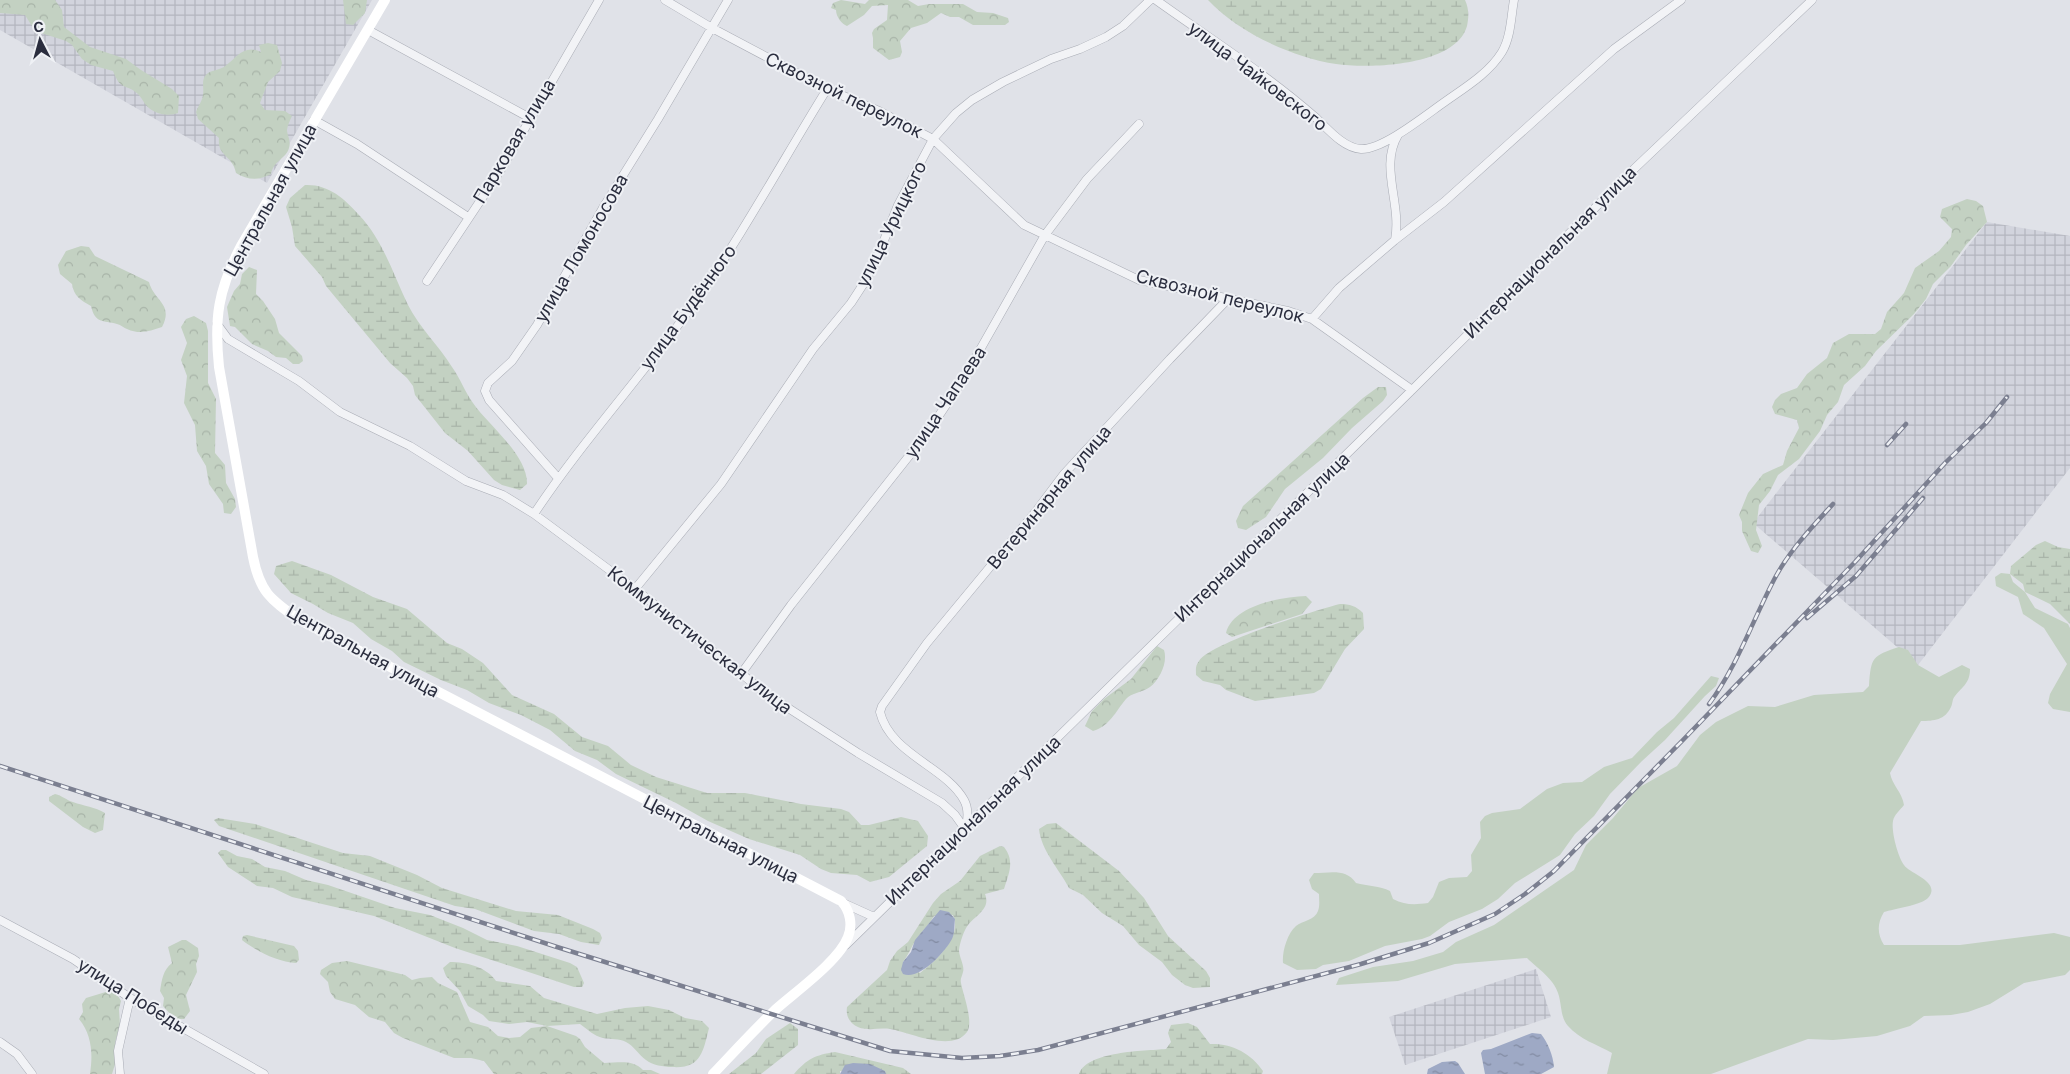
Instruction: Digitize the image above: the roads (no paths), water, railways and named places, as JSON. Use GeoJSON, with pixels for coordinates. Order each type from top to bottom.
{"type":"FeatureCollection","features":[{"type":"Feature","properties":{"kind":"street","name":"Центральная улица"},"geometry":{"type":"LineString","coordinates":[[385,0],[231,266],[222,289],[217,324],[219,367],[236,455],[252,557],[259,582],[268,596],[298,618],[874,917]]}},
{"type":"Feature","properties":{"kind":"street","name":"Парковая улица"},"geometry":{"type":"LineString","coordinates":[[427,281],[502,168],[598,0]]}},
{"type":"Feature","properties":{"kind":"street","name":"Сквозной переулок"},"geometry":{"type":"LineString","coordinates":[[665,0],[712,28],[828,90],[879,111],[933,139],[1024,225],[1139,280],[1288,311],[1312,319],[1412,390]]}},
{"type":"Feature","properties":{"kind":"street","name":"улица Ломоносова"},"geometry":{"type":"LineString","coordinates":[[558,478],[510,426],[489,400],[485,391],[488,384],[512,361],[537,325],[604,206],[728,0]]}},
{"type":"Feature","properties":{"kind":"street","name":"улица Урицкого"},"geometry":{"type":"LineString","coordinates":[[635,589],[721,484],[813,348],[851,303],[866,280],[898,206],[933,139],[956,113],[972,100],[1003,82],[1051,59],[1106,37],[1123,26],[1150,0]]}},
{"type":"Feature","properties":{"kind":"street","name":"улица Чайковского"},"geometry":{"type":"LineString","coordinates":[[1156,0],[1298,102],[1338,138],[1350,146],[1362,149],[1380,144],[1398,134]]}},
{"type":"Feature","properties":{"kind":"street"},"geometry":{"type":"LineString","coordinates":[[1395,240],[1398,218],[1391,178],[1390,155],[1392,146],[1398,134],[1478,79],[1491,66],[1502,51],[1508,37],[1514,0]]}},
{"type":"Feature","properties":{"kind":"street"},"geometry":{"type":"LineString","coordinates":[[1312,319],[1339,288],[1395,240],[1444,202],[1614,49],[1681,0]]}},
{"type":"Feature","properties":{"kind":"street","name":"Интернациональная улица"},"geometry":{"type":"LineString","coordinates":[[713,1074],[775,1010],[840,952],[966,829],[1634,170],[1812,0]]}},
{"type":"Feature","properties":{"kind":"street"},"geometry":{"type":"LineString","coordinates":[[368,30],[530,118]]}},
{"type":"Feature","properties":{"kind":"street","name":"улица Будённого"},"geometry":{"type":"LineString","coordinates":[[534,514],[558,478],[694,303],[738,238],[786,155],[828,90]]}},
{"type":"Feature","properties":{"kind":"street"},"geometry":{"type":"LineString","coordinates":[[314,120],[356,144],[468,217]]}},
{"type":"Feature","properties":{"kind":"street","name":"улица Чапаева"},"geometry":{"type":"LineString","coordinates":[[741,674],[749,660],[791,605],[928,432],[968,370],[1045,235],[1087,179],[1138,124]]}},
{"type":"Feature","properties":{"kind":"street","name":"Ветеринарная улица"},"geometry":{"type":"LineString","coordinates":[[966,829],[968,816],[964,800],[953,786],[918,760],[888,733],[880,712],[882,706],[927,643],[1032,516],[1064,474],[1170,358],[1228,299]]}},
{"type":"Feature","properties":{"kind":"street","name":"Коммунистическая улица"},"geometry":{"type":"LineString","coordinates":[[217,324],[228,338],[299,381],[340,412],[410,446],[428,459],[466,480],[503,495],[534,514],[635,589],[741,674],[798,715],[858,754],[942,803],[966,829]]}},
{"type":"Feature","properties":{"kind":"street"},"geometry":{"type":"LineString","coordinates":[[840,952],[848,938],[850,922],[848,912],[841,901]]}},
{"type":"Feature","properties":{"kind":"street","name":"улица Победы"},"geometry":{"type":"LineString","coordinates":[[0,920],[73,959],[130,998],[264,1074]]}},
{"type":"Feature","properties":{"kind":"street"},"geometry":{"type":"LineString","coordinates":[[120,1074],[118,1052],[130,998]]}},
{"type":"Feature","properties":{"kind":"street"},"geometry":{"type":"LineString","coordinates":[[0,1042],[17,1054],[32,1074]]}},
{"type":"Feature","properties":{"kind":"water"},"geometry":{"type":"Polygon","coordinates":[[[940,910],[949,912],[955,919],[952,939],[938,958],[924,969],[909,975],[903,974],[901,970],[903,962],[911,952],[915,940],[940,910]]]}},
{"type":"Feature","properties":{"kind":"water"},"geometry":{"type":"Polygon","coordinates":[[[1532,1033],[1541,1034],[1544,1038],[1554,1067],[1541,1074],[1485,1074],[1481,1053],[1483,1050],[1491,1049],[1532,1033]]]}},
{"type":"Feature","properties":{"kind":"water"},"geometry":{"type":"Polygon","coordinates":[[[1455,1061],[1465,1074],[1427,1074],[1428,1069],[1442,1062],[1455,1061]]]}},
{"type":"Feature","properties":{"kind":"water"},"geometry":{"type":"Polygon","coordinates":[[[853,1063],[870,1064],[885,1071],[886,1074],[840,1074],[845,1065],[853,1063]]]}},
{"type":"Feature","properties":{"kind":"railway"},"geometry":{"type":"LineString","coordinates":[[0,766],[557,947],[890,1051],[962,1058],[1000,1056],[1038,1050],[1361,964],[1429,943],[1495,914],[1525,894],[1554,871],[1682,741],[1855,562],[1945,463],[1986,423],[2007,397]]}},
{"type":"Feature","properties":{"kind":"railway"},"geometry":{"type":"LineString","coordinates":[[1887,445],[1906,424]]}},
{"type":"Feature","properties":{"kind":"railway"},"geometry":{"type":"LineString","coordinates":[[1807,618],[1856,576],[1923,498]]}},
{"type":"Feature","properties":{"kind":"railway"},"geometry":{"type":"LineString","coordinates":[[1709,704],[1737,658],[1768,592],[1788,556],[1833,504]]}}]}
